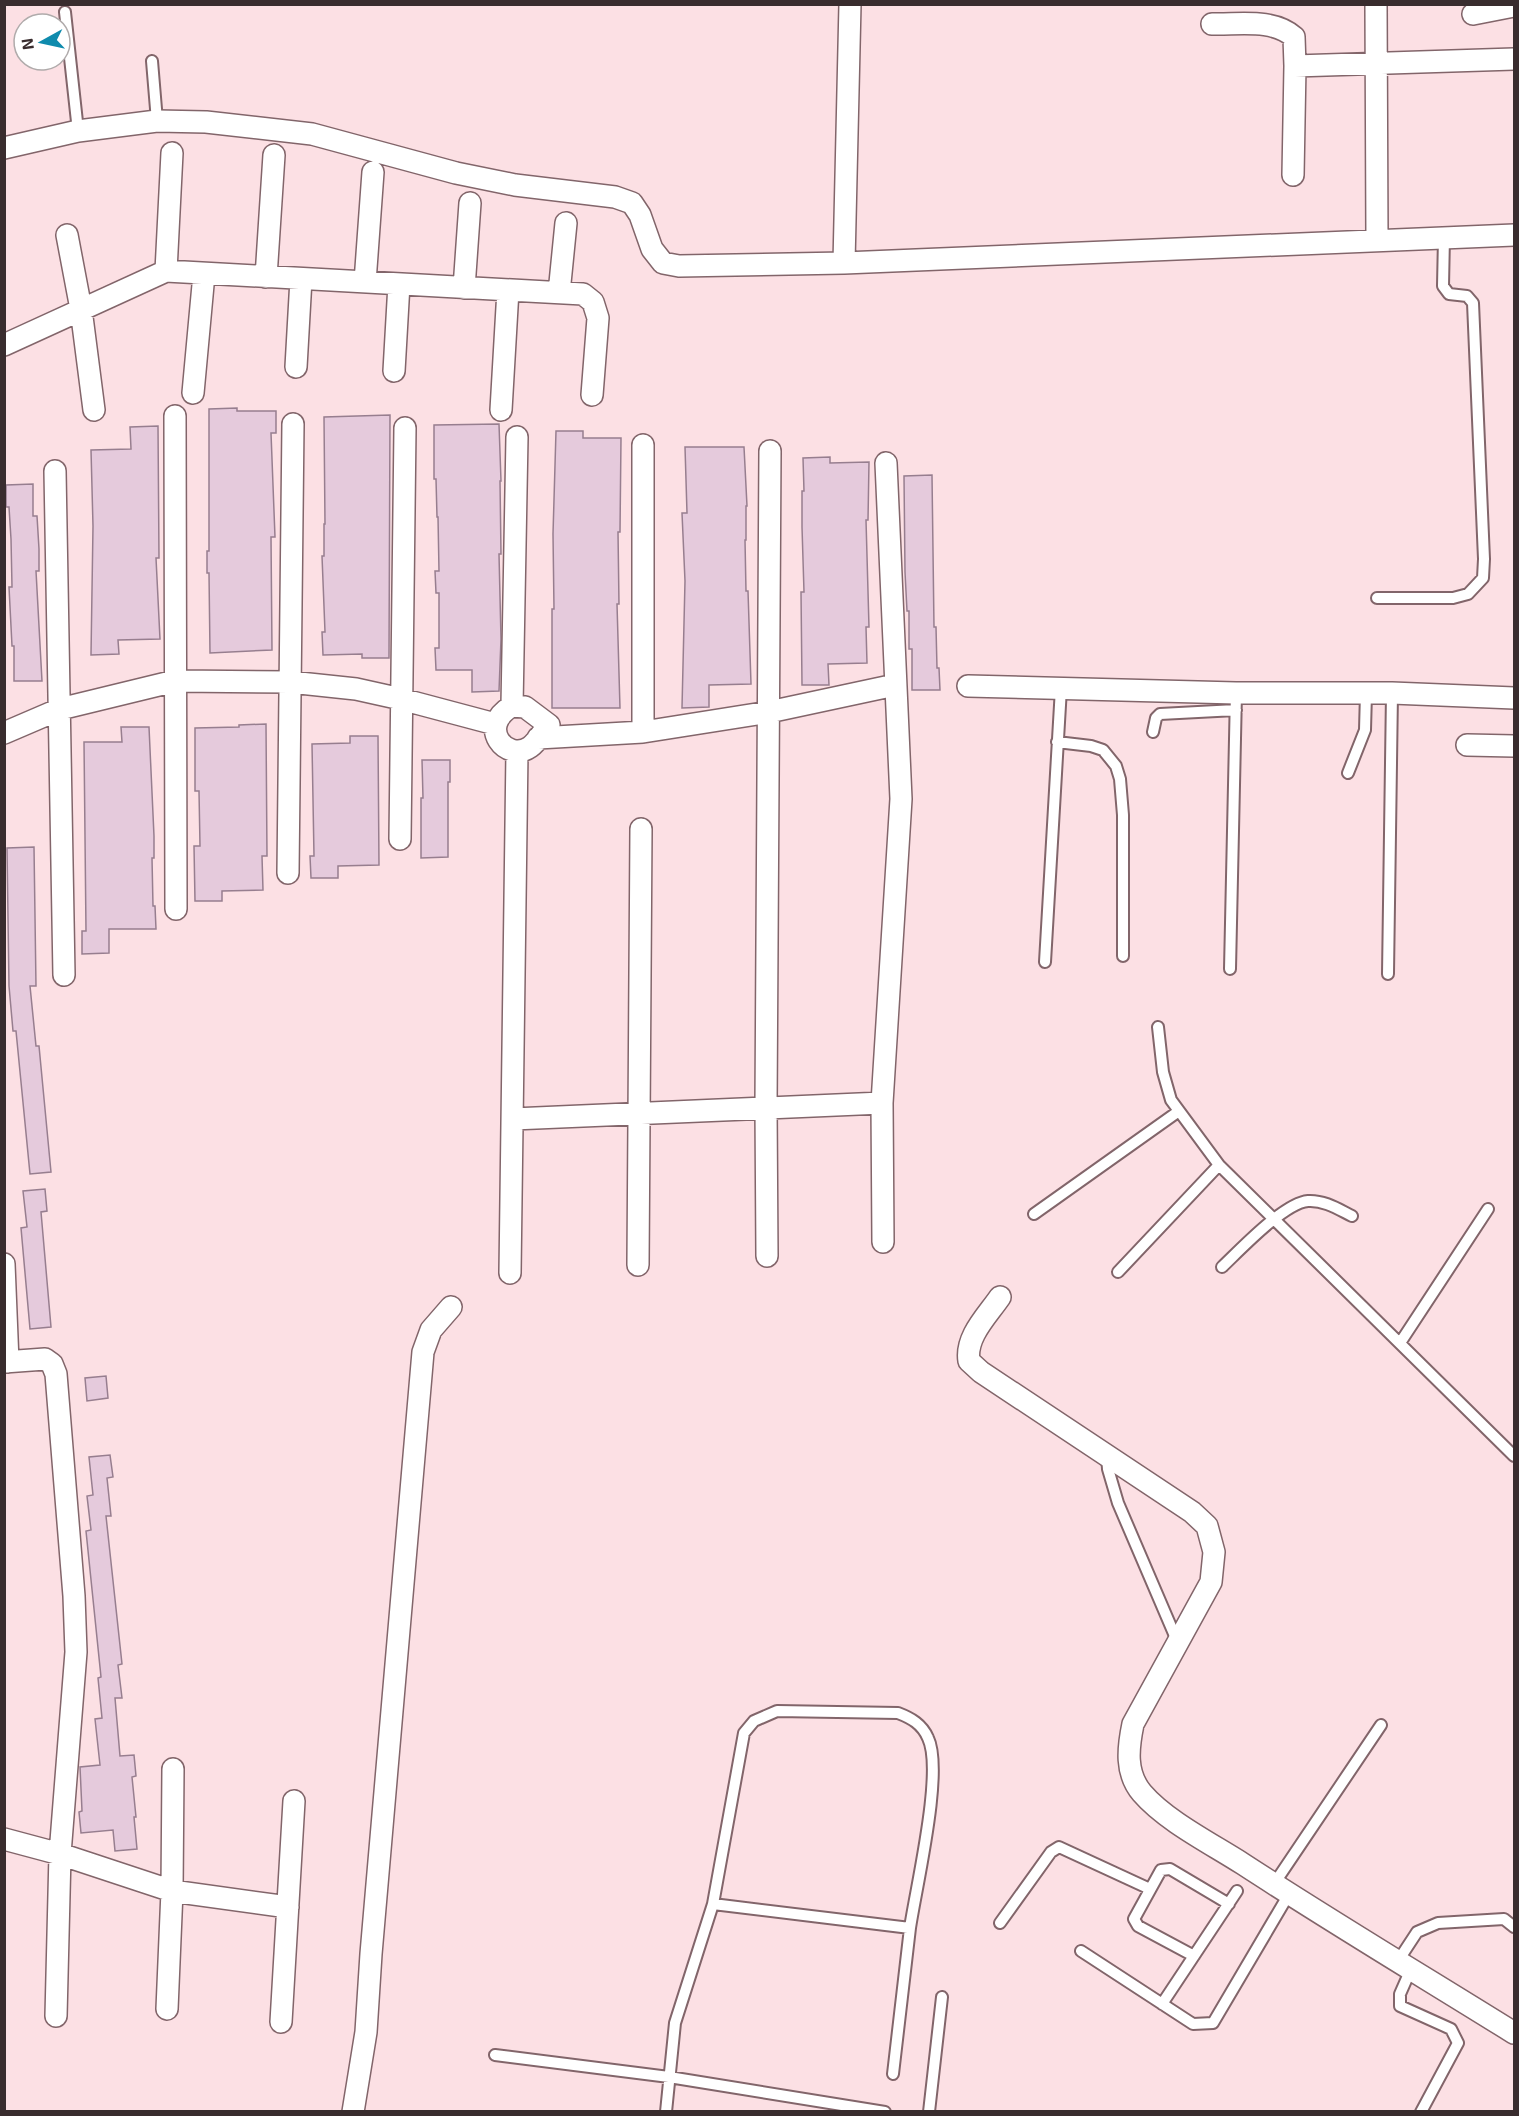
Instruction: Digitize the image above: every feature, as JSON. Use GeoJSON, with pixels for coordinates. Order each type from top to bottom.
{"type":"FeatureCollection","features":[{"type":"Feature","properties":{"kind":"street"},"geometry":{"type":"LineString","coordinates":[[844,263],[850,4]]}},
{"type":"Feature","properties":{"kind":"street"},"geometry":{"type":"LineString","coordinates":[[1376,4],[1377,240]]}},
{"type":"Feature","properties":{"kind":"street"},"geometry":{"type":"LineString","coordinates":[[1473,14],[1515,6]]}},
{"type":"Feature","properties":{"kind":"street"},"geometry":{"type":"LineString","coordinates":[[1212,24],[1273,25],[1285,29],[1294,37],[1293,175]]}},
{"type":"Feature","properties":{"kind":"street"},"geometry":{"type":"LineString","coordinates":[[1295,66],[1515,59]]}},
{"type":"Feature","properties":{"kind":"street"},"geometry":{"type":"LineString","coordinates":[[4,148],[78,131],[157,121],[206,122],[312,134],[466,176],[515,185],[615,197],[632,203],[640,215],[652,249],[663,263],[679,266],[844,263],[1515,235]]}},
{"type":"Feature","properties":{"kind":"street"},"geometry":{"type":"LineString","coordinates":[[166,271],[172,153]]}},
{"type":"Feature","properties":{"kind":"street"},"geometry":{"type":"LineString","coordinates":[[266,277],[274,155]]}},
{"type":"Feature","properties":{"kind":"street"},"geometry":{"type":"LineString","coordinates":[[365,282],[373,172]]}},
{"type":"Feature","properties":{"kind":"street"},"geometry":{"type":"LineString","coordinates":[[464,288],[470,203]]}},
{"type":"Feature","properties":{"kind":"street"},"geometry":{"type":"LineString","coordinates":[[559,293],[566,224]]}},
{"type":"Feature","properties":{"kind":"street"},"geometry":{"type":"LineString","coordinates":[[67,235],[81,309],[94,410]]}},
{"type":"Feature","properties":{"kind":"street"},"geometry":{"type":"LineString","coordinates":[[4,345],[166,271],[583,294],[593,302],[598,318],[592,395]]}},
{"type":"Feature","properties":{"kind":"street"},"geometry":{"type":"LineString","coordinates":[[193,393],[204,274]]}},
{"type":"Feature","properties":{"kind":"street"},"geometry":{"type":"LineString","coordinates":[[296,367],[301,279]]}},
{"type":"Feature","properties":{"kind":"street"},"geometry":{"type":"LineString","coordinates":[[394,371],[399,284]]}},
{"type":"Feature","properties":{"kind":"street"},"geometry":{"type":"LineString","coordinates":[[501,410],[508,290]]}},
{"type":"Feature","properties":{"kind":"street"},"geometry":{"type":"LineString","coordinates":[[175,416],[176,909]]}},
{"type":"Feature","properties":{"kind":"street"},"geometry":{"type":"LineString","coordinates":[[288,873],[293,424]]}},
{"type":"Feature","properties":{"kind":"street"},"geometry":{"type":"LineString","coordinates":[[400,839],[405,428]]}},
{"type":"Feature","properties":{"kind":"street"},"geometry":{"type":"LineString","coordinates":[[512,706],[517,437]]}},
{"type":"Feature","properties":{"kind":"street"},"geometry":{"type":"LineString","coordinates":[[643,445],[643,732]]}},
{"type":"Feature","properties":{"kind":"street"},"geometry":{"type":"LineString","coordinates":[[767,1256],[770,451]]}},
{"type":"Feature","properties":{"kind":"street"},"geometry":{"type":"LineString","coordinates":[[883,1242],[882,1103],[901,799],[886,464]]}},
{"type":"Feature","properties":{"kind":"street"},"geometry":{"type":"LineString","coordinates":[[55,471],[64,975]]}},
{"type":"Feature","properties":{"kind":"street"},"geometry":{"type":"LineString","coordinates":[[4,733],[60,710],[175,681],[290,682],[356,689],[495,724]]}},
{"type":"Feature","properties":{"kind":"street"},"geometry":{"type":"LineString","coordinates":[[538,738],[643,732],[769,711],[895,685]]}},
{"type":"Feature","properties":{"kind":"street"},"geometry":{"type":"LineString","coordinates":[[968,686],[1061,688],[1236,702],[1366,693],[1515,698]]}},
{"type":"Feature","properties":{"kind":"street"},"geometry":{"type":"LineString","coordinates":[[512,706],[525,706],[549,725],[529,748],[517,751],[504,747],[497,737],[495,724],[501,713],[512,706]]}},
{"type":"Feature","properties":{"kind":"street"},"geometry":{"type":"LineString","coordinates":[[1467,745],[1515,746]]}},
{"type":"Feature","properties":{"kind":"street"},"geometry":{"type":"LineString","coordinates":[[510,1272],[517,751]]}},
{"type":"Feature","properties":{"kind":"street"},"geometry":{"type":"LineString","coordinates":[[638,1265],[641,829]]}},
{"type":"Feature","properties":{"kind":"street"},"geometry":{"type":"LineString","coordinates":[[513,1119],[882,1103]]}},
{"type":"Feature","properties":{"kind":"street"},"geometry":{"type":"LineString","coordinates":[[4,1264],[6,1362],[45,1359],[52,1364],[56,1374],[74,1596],[76,1652],[60,1854],[56,2016]]}},
{"type":"Feature","properties":{"kind":"street"},"geometry":{"type":"LineString","coordinates":[[1000,1297],[972,1337],[967,1349],[969,1361],[981,1372],[1192,1512],[1207,1526],[1214,1551],[1211,1582],[1133,1724],[1128,1744],[1130,1770],[1141,1792],[1162,1812],[1515,2033]]}},
{"type":"Feature","properties":{"kind":"street"},"geometry":{"type":"LineString","coordinates":[[353,2112],[366,2032],[423,1352],[431,1330],[451,1307]]}},
{"type":"Feature","properties":{"kind":"street"},"geometry":{"type":"LineString","coordinates":[[167,2009],[172,1891],[173,1769]]}},
{"type":"Feature","properties":{"kind":"street"},"geometry":{"type":"LineString","coordinates":[[281,2022],[294,1801]]}},
{"type":"Feature","properties":{"kind":"street"},"geometry":{"type":"LineString","coordinates":[[4,1839],[60,1854],[172,1891],[288,1907]]}},
{"type":"Feature","properties":{"kind":"lane"},"geometry":{"type":"LineString","coordinates":[[152,61],[157,121]]}},
{"type":"Feature","properties":{"kind":"lane"},"geometry":{"type":"LineString","coordinates":[[72,72],[78,131]]}},
{"type":"Feature","properties":{"kind":"lane"},"geometry":{"type":"LineString","coordinates":[[1377,598],[1453,598],[1468,594],[1483,578],[1473,303],[1467,296],[1449,294],[1443,286],[1444,237]]}},
{"type":"Feature","properties":{"kind":"lane"},"geometry":{"type":"LineString","coordinates":[[1045,962],[1061,688]]}},
{"type":"Feature","properties":{"kind":"lane"},"geometry":{"type":"LineString","coordinates":[[1347,773],[1365,730],[1366,693]]}},
{"type":"Feature","properties":{"kind":"lane"},"geometry":{"type":"LineString","coordinates":[[1388,974],[1392,693]]}},
{"type":"Feature","properties":{"kind":"lane"},"geometry":{"type":"LineString","coordinates":[[1153,732],[1156,718],[1160,714],[1236,702],[1230,969]]}},
{"type":"Feature","properties":{"kind":"lane"},"geometry":{"type":"LineString","coordinates":[[1057,742],[1091,746],[1103,750],[1118,772],[1123,815],[1124,956]]}},
{"type":"Feature","properties":{"kind":"lane"},"geometry":{"type":"LineString","coordinates":[[1158,1027],[1163,1072],[1171,1100],[1219,1165],[1515,1456]]}},
{"type":"Feature","properties":{"kind":"lane"},"geometry":{"type":"LineString","coordinates":[[1034,1214],[1179,1111]]}},
{"type":"Feature","properties":{"kind":"lane"},"geometry":{"type":"LineString","coordinates":[[1118,1272],[1219,1165]]}},
{"type":"Feature","properties":{"kind":"lane"},"geometry":{"type":"LineString","coordinates":[[1222,1267],[1294,1205],[1307,1201],[1326,1203],[1352,1216]]}},
{"type":"Feature","properties":{"kind":"lane"},"geometry":{"type":"LineString","coordinates":[[1400,1343],[1488,1209]]}},
{"type":"Feature","properties":{"kind":"lane"},"geometry":{"type":"LineString","coordinates":[[1107,1456],[1108,1469],[1118,1503],[1178,1643]]}},
{"type":"Feature","properties":{"kind":"lane"},"geometry":{"type":"LineString","coordinates":[[666,2112],[675,2023],[713,1904],[744,1733],[754,1721],[777,1711],[898,1713],[914,1719],[928,1738],[933,1760],[932,1788],[910,1928],[893,2074]]}},
{"type":"Feature","properties":{"kind":"lane"},"geometry":{"type":"LineString","coordinates":[[1081,1951],[1193,2024],[1213,2023],[1282,1889],[1381,1725]]}},
{"type":"Feature","properties":{"kind":"lane"},"geometry":{"type":"LineString","coordinates":[[1000,1923],[1051,1852],[1059,1848],[1150,1889]]}},
{"type":"Feature","properties":{"kind":"lane"},"geometry":{"type":"LineString","coordinates":[[1194,1956],[1138,1926],[1134,1918],[1161,1870],[1170,1869],[1229,1904]]}},
{"type":"Feature","properties":{"kind":"lane"},"geometry":{"type":"LineString","coordinates":[[1162,2004],[1237,1891]]}},
{"type":"Feature","properties":{"kind":"lane"},"geometry":{"type":"LineString","coordinates":[[713,1904],[910,1928]]}},
{"type":"Feature","properties":{"kind":"lane"},"geometry":{"type":"LineString","coordinates":[[1421,2112],[1458,2043],[1451,2029],[1400,2006],[1405,1965],[1417,1932],[1438,1923],[1504,1919],[1515,1927]]}},
{"type":"Feature","properties":{"kind":"lane"},"geometry":{"type":"LineString","coordinates":[[929,2112],[942,1997]]}},
{"type":"Feature","properties":{"kind":"lane"},"geometry":{"type":"LineString","coordinates":[[495,2055],[669,2077],[885,2112]]}},
{"type":"Feature","properties":{"kind":"building"},"geometry":{"type":"Polygon","coordinates":[[[237,408],[237,411],[276,411],[276,433],[271,433],[275,537],[271,537],[272,650],[210,653],[209,573],[207,573],[209,409],[237,408]]]}},
{"type":"Feature","properties":{"kind":"building"},"geometry":{"type":"Polygon","coordinates":[[[390,415],[389,658],[362,658],[362,654],[323,655],[322,632],[325,632],[322,556],[324,556],[325,524],[324,417],[390,415]]]}},
{"type":"Feature","properties":{"kind":"building"},"geometry":{"type":"Polygon","coordinates":[[[499,424],[501,639],[499,691],[472,692],[472,670],[436,670],[435,648],[439,648],[439,593],[436,593],[435,571],[439,571],[436,479],[434,479],[434,425],[499,424]]]}},
{"type":"Feature","properties":{"kind":"building"},"geometry":{"type":"Polygon","coordinates":[[[158,426],[159,558],[156,558],[160,639],[118,640],[119,654],[91,655],[93,526],[91,450],[131,449],[130,427],[158,426]]]}},
{"type":"Feature","properties":{"kind":"building"},"geometry":{"type":"Polygon","coordinates":[[[556,431],[583,431],[583,438],[621,438],[620,532],[618,532],[619,604],[617,604],[620,708],[552,708],[556,431]]]}},
{"type":"Feature","properties":{"kind":"building"},"geometry":{"type":"Polygon","coordinates":[[[685,447],[744,447],[747,506],[746,591],[748,591],[751,684],[709,685],[709,707],[682,708],[685,581],[682,513],[687,513],[685,447]]]}},
{"type":"Feature","properties":{"kind":"building"},"geometry":{"type":"Polygon","coordinates":[[[830,457],[830,463],[869,462],[868,520],[866,520],[869,627],[866,627],[867,663],[828,664],[829,685],[802,685],[803,458],[830,457]]]}},
{"type":"Feature","properties":{"kind":"building"},"geometry":{"type":"Polygon","coordinates":[[[932,475],[934,627],[936,627],[940,690],[912,690],[912,649],[909,649],[909,611],[907,611],[905,572],[904,476],[932,475]]]}},
{"type":"Feature","properties":{"kind":"building"},"geometry":{"type":"Polygon","coordinates":[[[33,484],[33,516],[37,516],[39,549],[39,571],[36,571],[42,681],[14,681],[14,646],[12,646],[9,587],[12,587],[11,539],[9,507],[6,507],[6,485],[33,484]]]}},
{"type":"Feature","properties":{"kind":"building"},"geometry":{"type":"Polygon","coordinates":[[[266,724],[267,856],[262,856],[263,890],[222,891],[222,901],[195,901],[194,846],[200,846],[199,791],[195,791],[195,728],[266,724]]]}},
{"type":"Feature","properties":{"kind":"building"},"geometry":{"type":"Polygon","coordinates":[[[121,727],[149,727],[154,836],[153,906],[155,906],[156,929],[109,929],[109,953],[82,954],[82,931],[86,931],[84,742],[122,742],[121,727]]]}},
{"type":"Feature","properties":{"kind":"building"},"geometry":{"type":"Polygon","coordinates":[[[350,736],[378,736],[379,865],[338,866],[338,878],[311,878],[310,856],[314,856],[312,744],[350,743],[350,736]]]}},
{"type":"Feature","properties":{"kind":"building"},"geometry":{"type":"Polygon","coordinates":[[[422,760],[450,760],[448,857],[421,858],[422,760]]]}},
{"type":"Feature","properties":{"kind":"building"},"geometry":{"type":"Polygon","coordinates":[[[34,847],[36,986],[30,986],[36,1046],[39,1046],[51,1172],[30,1174],[16,1031],[13,1031],[9,986],[7,848],[34,847]]]}},
{"type":"Feature","properties":{"kind":"building"},"geometry":{"type":"Polygon","coordinates":[[[45,1189],[47,1211],[41,1212],[51,1327],[30,1329],[21,1228],[27,1227],[23,1191],[45,1189]]]}},
{"type":"Feature","properties":{"kind":"building"},"geometry":{"type":"Polygon","coordinates":[[[106,1376],[108,1398],[87,1401],[85,1378],[106,1376]]]}},
{"type":"Feature","properties":{"kind":"building"},"geometry":{"type":"Polygon","coordinates":[[[110,1455],[113,1477],[107,1478],[111,1516],[106,1516],[122,1664],[118,1665],[122,1698],[115,1698],[120,1756],[134,1755],[136,1776],[132,1777],[137,1849],[115,1851],[113,1830],[81,1833],[79,1812],[82,1811],[80,1767],[100,1765],[95,1719],[102,1718],[98,1678],[101,1677],[86,1531],[91,1530],[87,1496],[93,1495],[89,1457],[110,1455]]]}}]}
